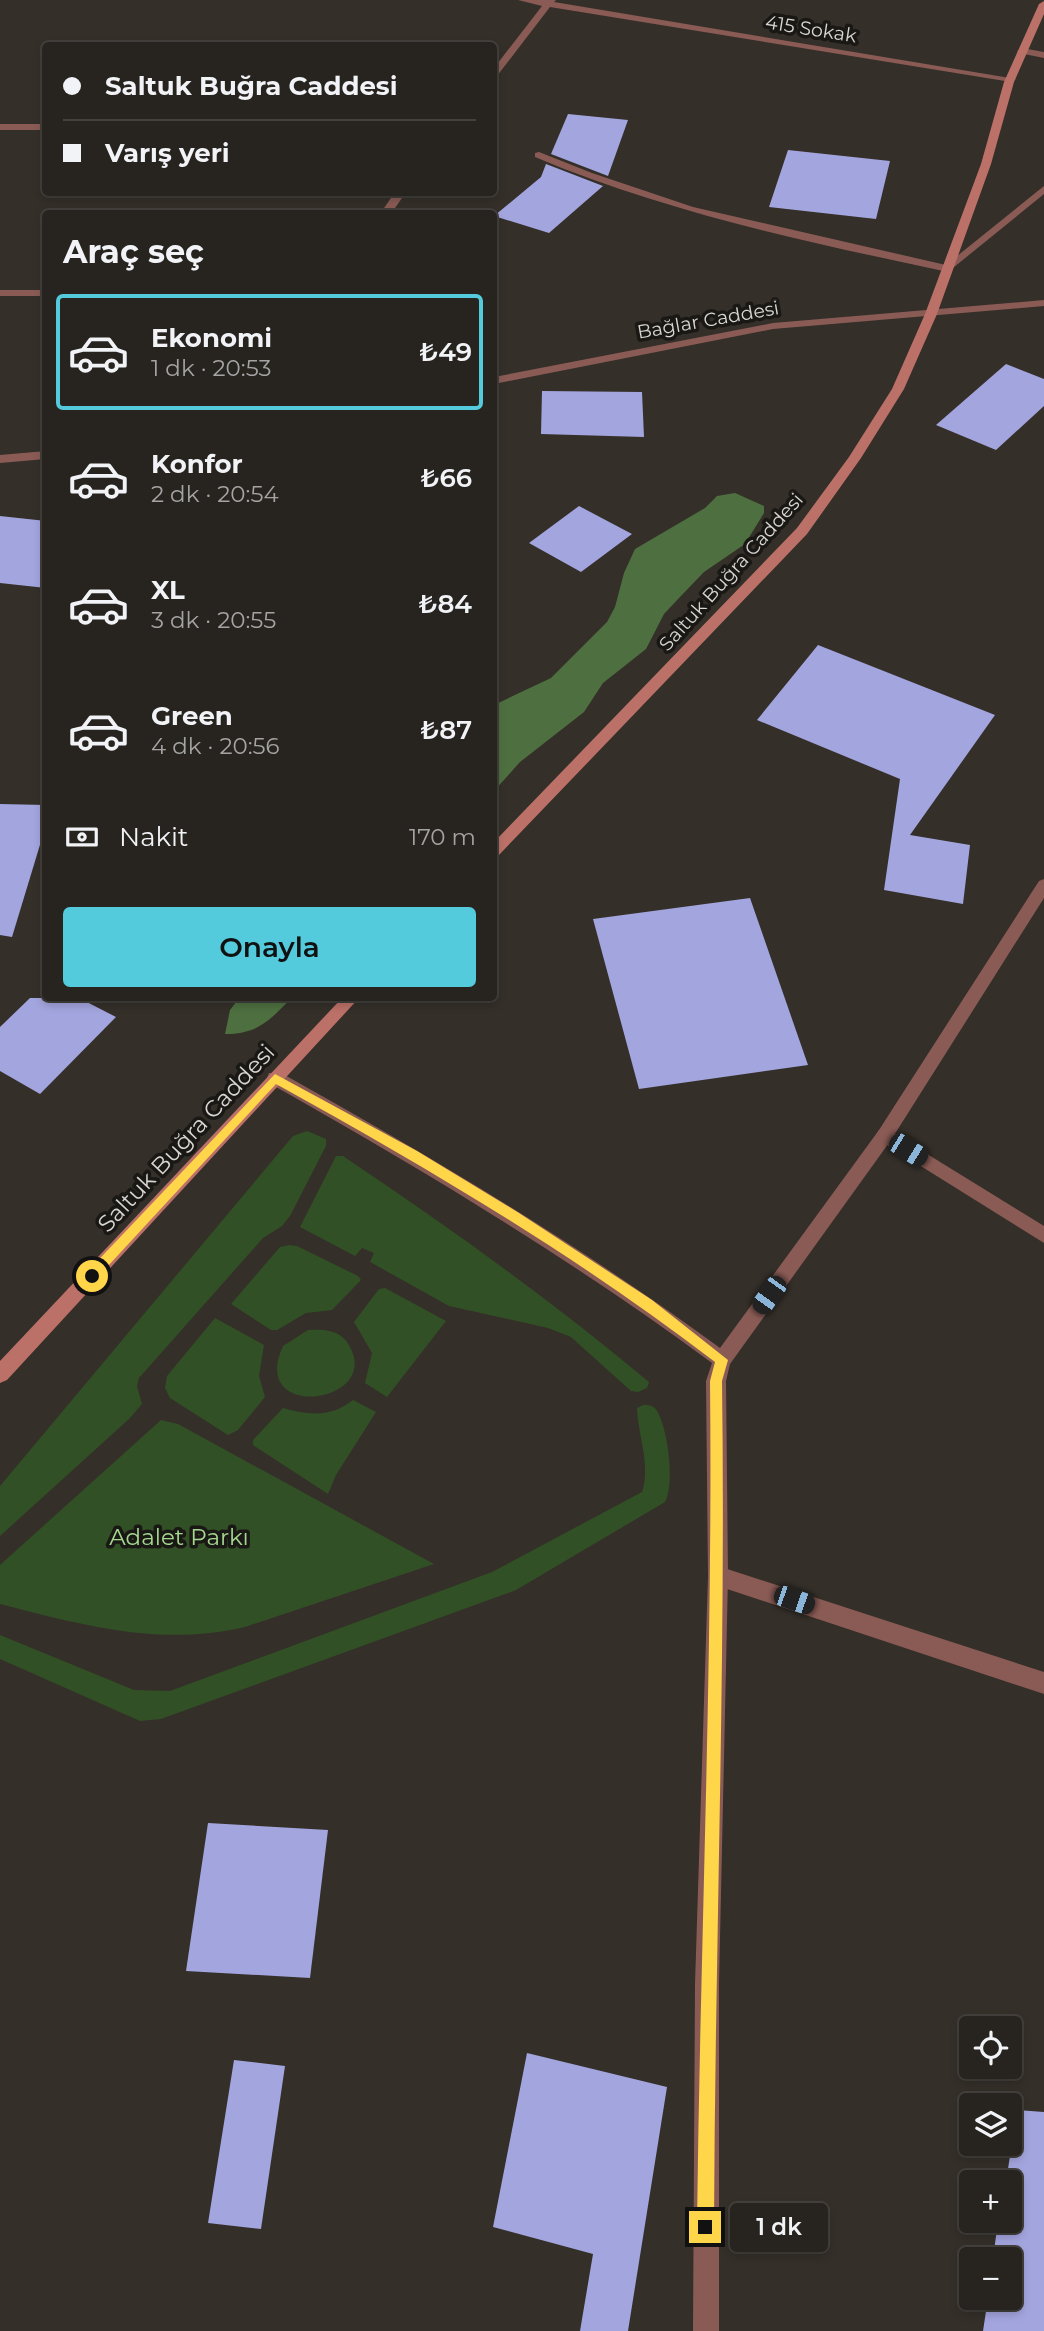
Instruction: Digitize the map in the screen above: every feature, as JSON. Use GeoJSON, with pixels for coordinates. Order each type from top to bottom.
{"type":"FeatureCollection","features":[{"type":"Feature","properties":{"kind":"street","name":"415 Sokak"},"geometry":{"type":"LineString","coordinates":[[523,0],[549,2],[1011,79]]}},
{"type":"Feature","properties":{"kind":"street"},"geometry":{"type":"LineString","coordinates":[[497,70],[549,2]]}},
{"type":"Feature","properties":{"kind":"street","name":"Saltuk Buğra Caddesi"},"geometry":{"type":"LineString","coordinates":[[497,848],[802,531],[855,458],[898,389],[931,314],[986,164],[1011,79],[1044,4]]}},
{"type":"Feature","properties":{"kind":"street"},"geometry":{"type":"LineString","coordinates":[[1022,51],[1044,55]]}},
{"type":"Feature","properties":{"kind":"street"},"geometry":{"type":"LineString","coordinates":[[0,127],[42,127]]}},
{"type":"Feature","properties":{"kind":"street"},"geometry":{"type":"LineString","coordinates":[[539,155],[590,178],[667,204],[948,268],[1044,189]]}},
{"type":"Feature","properties":{"kind":"street"},"geometry":{"type":"LineString","coordinates":[[0,293],[42,293]]}},
{"type":"Feature","properties":{"kind":"street","name":"Bağlar Caddesi"},"geometry":{"type":"LineString","coordinates":[[497,380],[773,326],[1044,303]]}},
{"type":"Feature","properties":{"kind":"street"},"geometry":{"type":"LineString","coordinates":[[0,459],[42,455]]}},
{"type":"Feature","properties":{"kind":"street"},"geometry":{"type":"LineString","coordinates":[[706,2331],[707,1984],[718,1576],[716,1381],[722,1360],[885,1135],[1044,885]]}},
{"type":"Feature","properties":{"kind":"street","name":"Saltuk Buğra Caddesi"},"geometry":{"type":"LineString","coordinates":[[0,1374],[348,1001]]}},
{"type":"Feature","properties":{"kind":"street"},"geometry":{"type":"LineString","coordinates":[[275,1079],[413,1154],[515,1216],[648,1304],[722,1360]]}},
{"type":"Feature","properties":{"kind":"street"},"geometry":{"type":"LineString","coordinates":[[885,1135],[1044,1235]]}},
{"type":"Feature","properties":{"kind":"street"},"geometry":{"type":"LineString","coordinates":[[718,1576],[1044,1683]]}},
{"type":"Feature","properties":{"kind":"green space"},"geometry":{"type":"Polygon","coordinates":[[[735,493],[764,506],[764,513],[745,544],[704,572],[664,614],[646,649],[603,683],[584,712],[520,762],[497,788],[497,704],[551,678],[607,622],[635,549],[705,508],[717,496],[735,493]]]}},
{"type":"Feature","properties":{"kind":"green space"},"geometry":{"type":"Polygon","coordinates":[[[237,1001],[289,1001],[263,1024],[247,1031],[225,1034],[230,1010],[237,1001]]]}},
{"type":"Feature","properties":{"kind":"green space"},"geometry":{"type":"Polygon","coordinates":[[[307,1131],[326,1139],[326,1146],[290,1216],[282,1226],[263,1238],[139,1378],[137,1386],[142,1404],[129,1419],[0,1536],[0,1486],[293,1136],[307,1131]]]}},
{"type":"Feature","properties":{"kind":"green space"},"geometry":{"type":"Polygon","coordinates":[[[336,1156],[343,1156],[383,1183],[537,1293],[649,1382],[647,1388],[638,1392],[631,1391],[571,1337],[548,1328],[449,1306],[370,1262],[374,1253],[362,1248],[355,1256],[300,1227],[336,1156]]]}},
{"type":"Feature","properties":{"kind":"green space"},"geometry":{"type":"Polygon","coordinates":[[[297,1246],[358,1276],[361,1280],[332,1310],[306,1313],[277,1330],[271,1330],[231,1304],[280,1247],[297,1246]]]}},
{"type":"Feature","properties":{"kind":"green space"},"geometry":{"type":"Polygon","coordinates":[[[385,1288],[446,1321],[387,1397],[365,1383],[372,1353],[354,1322],[379,1289],[385,1288]]]}},
{"type":"Feature","properties":{"kind":"green space"},"geometry":{"type":"Polygon","coordinates":[[[215,1318],[264,1345],[259,1376],[265,1397],[238,1430],[228,1435],[170,1398],[165,1388],[167,1376],[215,1318]]]}},
{"type":"Feature","properties":{"kind":"green space"},"geometry":{"type":"Polygon","coordinates":[[[308,1330],[327,1330],[338,1334],[350,1347],[355,1366],[348,1382],[333,1392],[315,1396],[297,1395],[283,1386],[277,1370],[283,1346],[308,1330]]]}},
{"type":"Feature","properties":{"kind":"green space"},"geometry":{"type":"Polygon","coordinates":[[[353,1400],[376,1412],[336,1475],[328,1494],[253,1445],[253,1440],[283,1408],[302,1412],[328,1412],[353,1400]]]}},
{"type":"Feature","properties":{"kind":"green space"},"geometry":{"type":"Polygon","coordinates":[[[643,1405],[656,1409],[664,1430],[670,1470],[665,1502],[516,1590],[161,1719],[140,1721],[0,1659],[0,1635],[134,1690],[170,1691],[492,1572],[642,1492],[645,1461],[637,1408],[643,1405]]]}},
{"type":"Feature","properties":{"kind":"green space","name":"Adalet Parkı"},"geometry":{"type":"Polygon","coordinates":[[[161,1420],[178,1424],[434,1564],[245,1627],[213,1633],[182,1635],[121,1631],[0,1604],[0,1565],[161,1420]]]}},
{"type":"Feature","properties":{"kind":"building"},"geometry":{"type":"Polygon","coordinates":[[[568,114],[628,120],[608,176],[551,154],[568,114]]]}},
{"type":"Feature","properties":{"kind":"building"},"geometry":{"type":"Polygon","coordinates":[[[788,150],[890,161],[876,219],[769,207],[788,150]]]}},
{"type":"Feature","properties":{"kind":"building"},"geometry":{"type":"Polygon","coordinates":[[[546,164],[603,186],[549,233],[497,217],[497,214],[541,177],[546,164]]]}},
{"type":"Feature","properties":{"kind":"building"},"geometry":{"type":"Polygon","coordinates":[[[1006,364],[1044,379],[1044,406],[996,450],[936,425],[1006,364]]]}},
{"type":"Feature","properties":{"kind":"building"},"geometry":{"type":"Polygon","coordinates":[[[542,391],[642,392],[644,437],[541,434],[542,391]]]}},
{"type":"Feature","properties":{"kind":"building"},"geometry":{"type":"Polygon","coordinates":[[[579,506],[632,534],[581,572],[529,543],[579,506]]]}},
{"type":"Feature","properties":{"kind":"building"},"geometry":{"type":"Polygon","coordinates":[[[0,516],[42,521],[42,588],[0,583],[0,516]]]}},
{"type":"Feature","properties":{"kind":"building"},"geometry":{"type":"Polygon","coordinates":[[[818,645],[995,715],[910,835],[970,845],[963,904],[884,890],[900,779],[757,720],[818,645]]]}},
{"type":"Feature","properties":{"kind":"building"},"geometry":{"type":"Polygon","coordinates":[[[0,804],[42,805],[42,838],[12,937],[0,935],[0,804]]]}},
{"type":"Feature","properties":{"kind":"building"},"geometry":{"type":"Polygon","coordinates":[[[750,898],[808,1065],[639,1089],[593,919],[750,898]]]}},
{"type":"Feature","properties":{"kind":"building"},"geometry":{"type":"Polygon","coordinates":[[[30,998],[42,998],[42,1001],[85,1001],[116,1017],[40,1094],[0,1071],[0,1027],[30,998]]]}},
{"type":"Feature","properties":{"kind":"building"},"geometry":{"type":"Polygon","coordinates":[[[208,1823],[328,1830],[310,1978],[186,1971],[208,1823]]]}},
{"type":"Feature","properties":{"kind":"building"},"geometry":{"type":"Polygon","coordinates":[[[527,2053],[667,2087],[628,2331],[580,2331],[593,2254],[493,2227],[527,2053]]]}},
{"type":"Feature","properties":{"kind":"building"},"geometry":{"type":"Polygon","coordinates":[[[234,2060],[285,2066],[261,2229],[208,2223],[234,2060]]]}},
{"type":"Feature","properties":{"kind":"building"},"geometry":{"type":"Polygon","coordinates":[[[1022,2110],[1044,2112],[1044,2331],[983,2331],[986,2310],[1022,2310],[1022,2247],[995,2247],[996,2233],[1022,2233],[1022,2170],[1008,2170],[1010,2156],[1022,2156],[1022,2110]]]}},
{"type":"Feature","properties":{"kind":"route"},"geometry":{"type":"LineString","coordinates":[[92,1276],[275,1079],[413,1154],[515,1216],[648,1304],[722,1360],[716,1381],[718,1576],[707,1984],[705,2227]]}}]}
